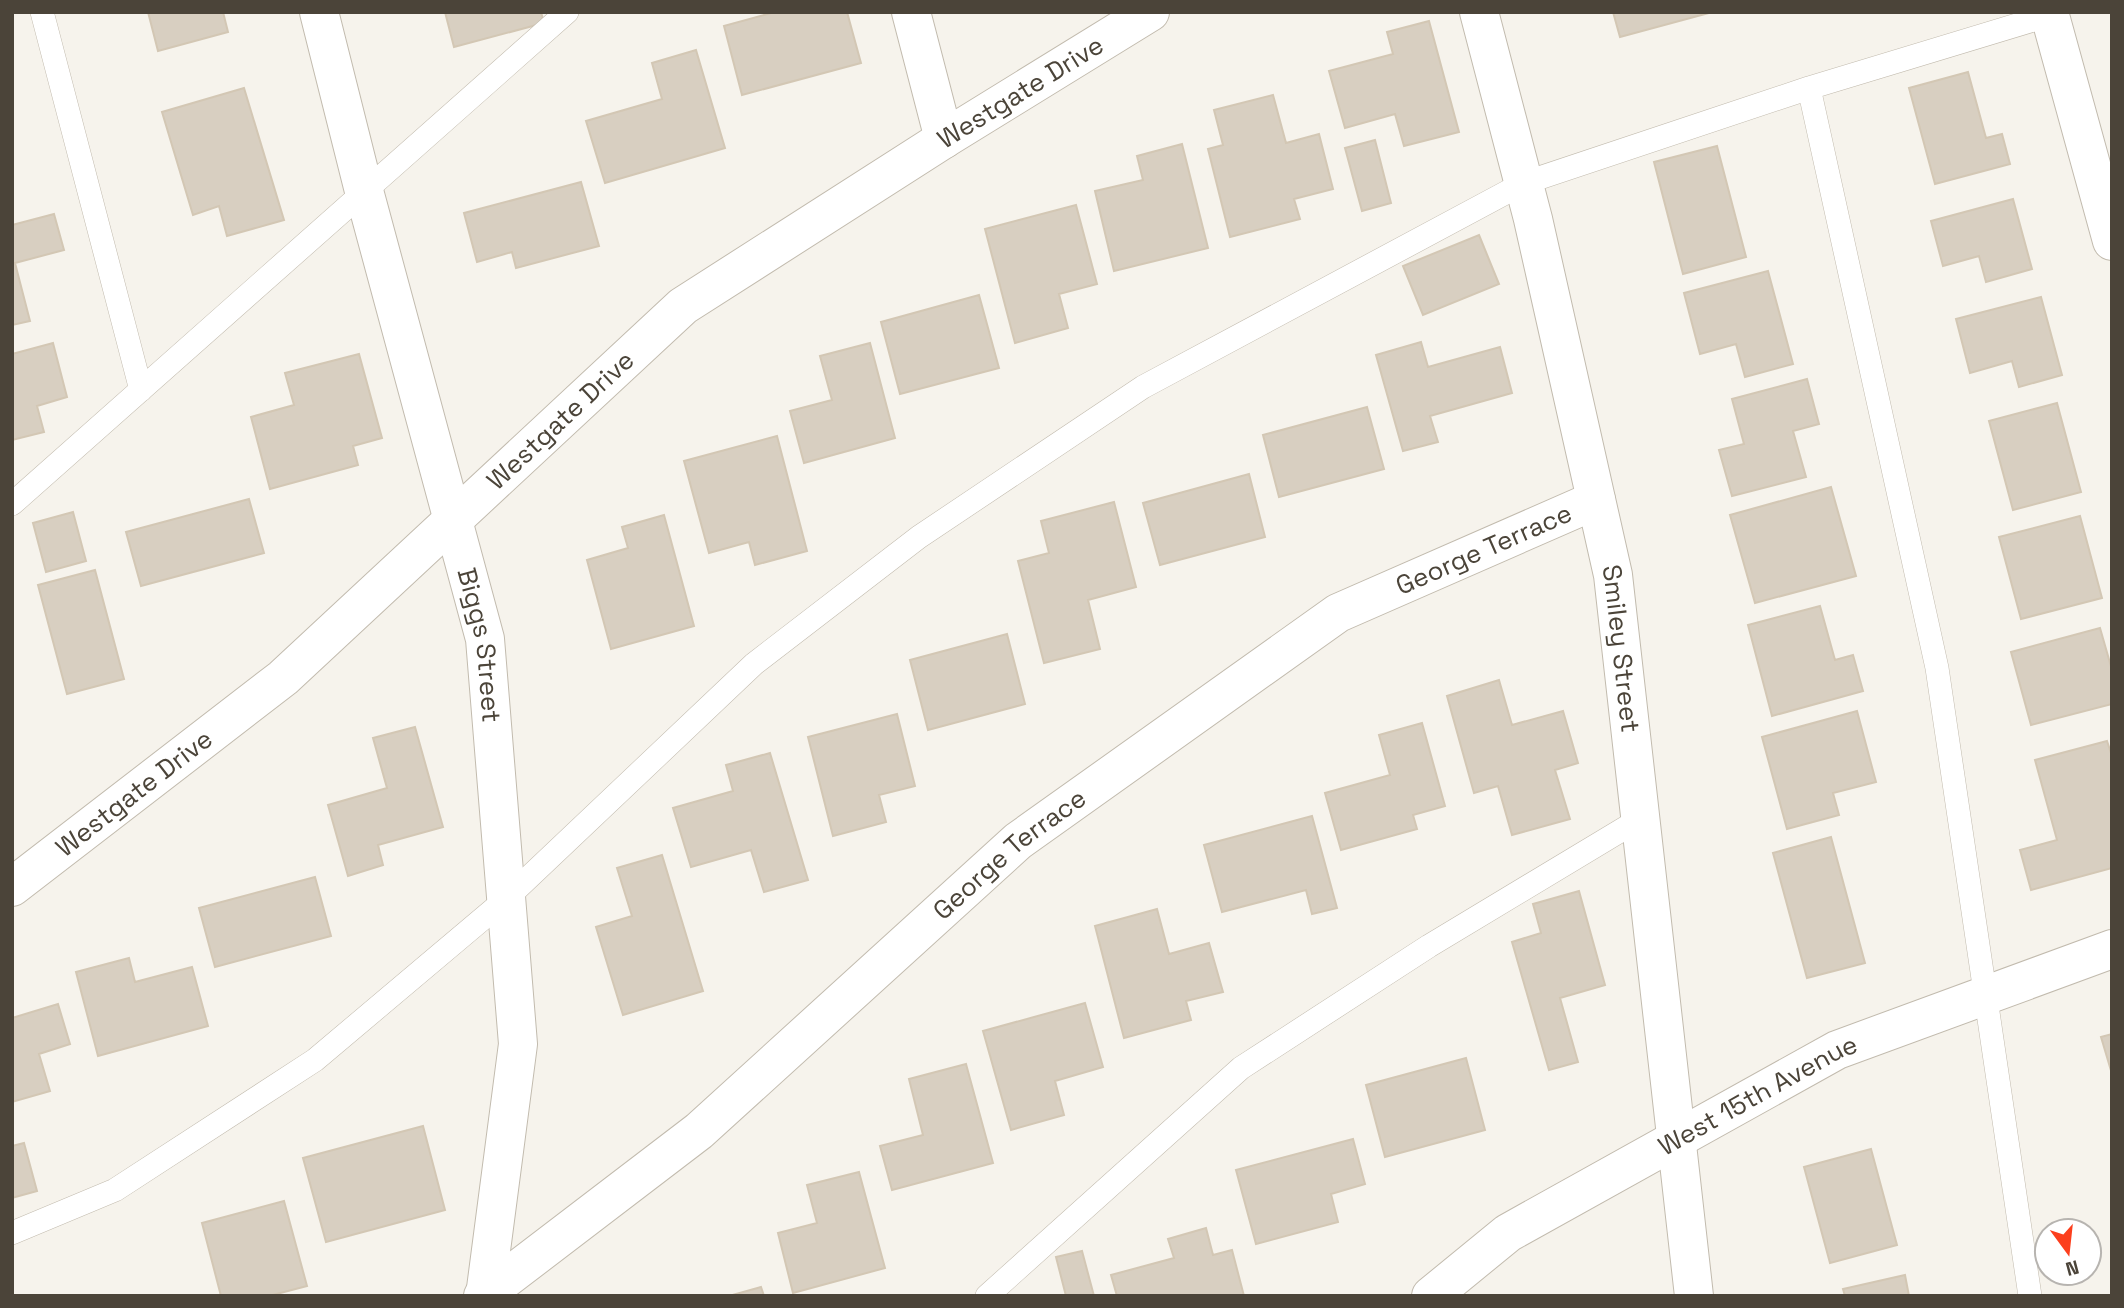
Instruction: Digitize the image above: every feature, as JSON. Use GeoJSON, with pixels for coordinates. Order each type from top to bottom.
{"type":"FeatureCollection","features":[{"type":"Feature","properties":{"kind":"street","name":"Biggs Street"},"geometry":{"type":"LineString","coordinates":[[319,12],[364,191],[485,639],[518,1044],[485,1295]]}},
{"type":"Feature","properties":{"kind":"street"},"geometry":{"type":"LineString","coordinates":[[911,12],[944,139]]}},
{"type":"Feature","properties":{"kind":"street","name":"Westgate Drive"},"geometry":{"type":"LineString","coordinates":[[12,887],[283,678],[683,306],[944,139],[1150,12]]}},
{"type":"Feature","properties":{"kind":"street","name":"Smiley Street"},"geometry":{"type":"LineString","coordinates":[[1479,12],[1524,183],[1613,575],[1694,1296]]}},
{"type":"Feature","properties":{"kind":"street"},"geometry":{"type":"LineString","coordinates":[[2050,13],[2112,241]]}},
{"type":"Feature","properties":{"kind":"street","name":"George Terrace"},"geometry":{"type":"LineString","coordinates":[[485,1295],[699,1131],[1018,841],[1338,613],[1596,500]]}},
{"type":"Feature","properties":{"kind":"street","name":"West 15th Avenue"},"geometry":{"type":"LineString","coordinates":[[1430,1296],[1508,1233],[1837,1050],[2112,948]]}},
{"type":"Feature","properties":{"kind":"lane"},"geometry":{"type":"LineString","coordinates":[[43,12],[141,390]]}},
{"type":"Feature","properties":{"kind":"lane"},"geometry":{"type":"LineString","coordinates":[[12,504],[568,12]]}},
{"type":"Feature","properties":{"kind":"lane"},"geometry":{"type":"LineString","coordinates":[[12,1233],[115,1190],[315,1060],[506,899],[754,664],[919,537],[1143,387],[1524,183],[1809,88],[2050,13]]}},
{"type":"Feature","properties":{"kind":"lane"},"geometry":{"type":"LineString","coordinates":[[1809,88],[1937,668],[2030,1296]]}},
{"type":"Feature","properties":{"kind":"lane"},"geometry":{"type":"LineString","coordinates":[[986,1296],[1241,1068],[1429,946],[1640,819]]}},
{"type":"Feature","properties":{"kind":"building"},"geometry":{"type":"Polygon","coordinates":[[[148,12],[223,12],[228,32],[158,51],[148,12]]]}},
{"type":"Feature","properties":{"kind":"building"},"geometry":{"type":"Polygon","coordinates":[[[445,12],[541,12],[544,23],[454,47],[445,12]]]}},
{"type":"Feature","properties":{"kind":"building"},"geometry":{"type":"Polygon","coordinates":[[[775,12],[847,12],[861,63],[742,95],[724,26],[775,12]]]}},
{"type":"Feature","properties":{"kind":"building"},"geometry":{"type":"Polygon","coordinates":[[[1613,12],[1709,12],[1709,13],[1620,37],[1613,12]]]}},
{"type":"Feature","properties":{"kind":"building"},"geometry":{"type":"Polygon","coordinates":[[[1429,21],[1459,132],[1404,146],[1395,114],[1345,128],[1329,71],[1393,54],[1387,32],[1429,21]]]}},
{"type":"Feature","properties":{"kind":"building"},"geometry":{"type":"Polygon","coordinates":[[[696,50],[725,148],[605,183],[586,121],[662,99],[652,63],[696,50]]]}},
{"type":"Feature","properties":{"kind":"building"},"geometry":{"type":"Polygon","coordinates":[[[1968,72],[1986,138],[2002,134],[2010,164],[1935,184],[1909,88],[1968,72]]]}},
{"type":"Feature","properties":{"kind":"building"},"geometry":{"type":"Polygon","coordinates":[[[244,88],[284,220],[227,236],[219,206],[193,215],[162,112],[244,88]]]}},
{"type":"Feature","properties":{"kind":"building"},"geometry":{"type":"Polygon","coordinates":[[[1273,95],[1286,143],[1319,134],[1333,189],[1294,199],[1300,219],[1230,237],[1208,149],[1223,145],[1214,110],[1273,95]]]}},
{"type":"Feature","properties":{"kind":"building"},"geometry":{"type":"Polygon","coordinates":[[[1375,140],[1391,203],[1362,211],[1345,148],[1375,140]]]}},
{"type":"Feature","properties":{"kind":"building"},"geometry":{"type":"Polygon","coordinates":[[[1182,144],[1208,248],[1114,271],[1095,191],[1143,180],[1137,156],[1182,144]]]}},
{"type":"Feature","properties":{"kind":"building"},"geometry":{"type":"Polygon","coordinates":[[[1717,146],[1746,257],[1683,274],[1654,162],[1717,146]]]}},
{"type":"Feature","properties":{"kind":"building"},"geometry":{"type":"Polygon","coordinates":[[[581,182],[599,246],[516,268],[512,252],[477,262],[464,213],[581,182]]]}},
{"type":"Feature","properties":{"kind":"building"},"geometry":{"type":"Polygon","coordinates":[[[2013,199],[2032,269],[1986,282],[1979,256],[1943,266],[1931,221],[2013,199]]]}},
{"type":"Feature","properties":{"kind":"building"},"geometry":{"type":"Polygon","coordinates":[[[1076,205],[1097,284],[1059,294],[1068,328],[1015,343],[985,229],[1076,205]]]}},
{"type":"Feature","properties":{"kind":"building"},"geometry":{"type":"Polygon","coordinates":[[[54,214],[64,250],[15,263],[30,321],[12,325],[12,225],[54,214]]]}},
{"type":"Feature","properties":{"kind":"building"},"geometry":{"type":"Polygon","coordinates":[[[1479,235],[1499,284],[1423,315],[1403,266],[1479,235]]]}},
{"type":"Feature","properties":{"kind":"building"},"geometry":{"type":"Polygon","coordinates":[[[1768,271],[1793,364],[1745,377],[1736,344],[1700,354],[1684,293],[1768,271]]]}},
{"type":"Feature","properties":{"kind":"building"},"geometry":{"type":"Polygon","coordinates":[[[979,295],[999,368],[900,394],[881,322],[979,295]]]}},
{"type":"Feature","properties":{"kind":"building"},"geometry":{"type":"Polygon","coordinates":[[[2041,297],[2062,375],[2019,387],[2012,361],[1970,373],[1956,319],[2041,297]]]}},
{"type":"Feature","properties":{"kind":"building"},"geometry":{"type":"Polygon","coordinates":[[[1421,342],[1428,367],[1500,347],[1512,393],[1430,416],[1438,442],[1403,451],[1376,355],[1421,342]]]}},
{"type":"Feature","properties":{"kind":"building"},"geometry":{"type":"Polygon","coordinates":[[[53,343],[67,397],[37,406],[44,432],[12,440],[12,354],[53,343]]]}},
{"type":"Feature","properties":{"kind":"building"},"geometry":{"type":"Polygon","coordinates":[[[870,343],[895,438],[804,463],[790,411],[832,400],[820,356],[870,343]]]}},
{"type":"Feature","properties":{"kind":"building"},"geometry":{"type":"Polygon","coordinates":[[[359,354],[382,438],[353,446],[358,465],[270,489],[251,417],[294,405],[285,373],[359,354]]]}},
{"type":"Feature","properties":{"kind":"building"},"geometry":{"type":"Polygon","coordinates":[[[1807,379],[1819,424],[1793,431],[1806,477],[1732,496],[1719,450],[1744,444],[1732,399],[1807,379]]]}},
{"type":"Feature","properties":{"kind":"building"},"geometry":{"type":"Polygon","coordinates":[[[2057,403],[2081,492],[2013,510],[1989,421],[2057,403]]]}},
{"type":"Feature","properties":{"kind":"building"},"geometry":{"type":"Polygon","coordinates":[[[1367,407],[1384,469],[1279,497],[1263,435],[1367,407]]]}},
{"type":"Feature","properties":{"kind":"building"},"geometry":{"type":"Polygon","coordinates":[[[777,436],[807,551],[755,565],[749,542],[709,553],[684,461],[777,436]]]}},
{"type":"Feature","properties":{"kind":"building"},"geometry":{"type":"Polygon","coordinates":[[[1249,474],[1265,537],[1160,565],[1143,503],[1249,474]]]}},
{"type":"Feature","properties":{"kind":"building"},"geometry":{"type":"Polygon","coordinates":[[[1831,487],[1856,576],[1755,603],[1730,515],[1831,487]]]}},
{"type":"Feature","properties":{"kind":"building"},"geometry":{"type":"Polygon","coordinates":[[[249,499],[264,553],[141,586],[126,532],[249,499]]]}},
{"type":"Feature","properties":{"kind":"building"},"geometry":{"type":"Polygon","coordinates":[[[1114,502],[1136,587],[1088,600],[1100,649],[1044,663],[1018,561],[1049,553],[1041,521],[1114,502]]]}},
{"type":"Feature","properties":{"kind":"building"},"geometry":{"type":"Polygon","coordinates":[[[73,512],[86,561],[46,572],[33,523],[73,512]]]}},
{"type":"Feature","properties":{"kind":"building"},"geometry":{"type":"Polygon","coordinates":[[[664,515],[694,626],[611,649],[587,560],[628,548],[622,527],[664,515]]]}},
{"type":"Feature","properties":{"kind":"building"},"geometry":{"type":"Polygon","coordinates":[[[2080,516],[2102,598],[2021,619],[1999,537],[2080,516]]]}},
{"type":"Feature","properties":{"kind":"building"},"geometry":{"type":"Polygon","coordinates":[[[95,570],[124,679],[67,694],[38,585],[95,570]]]}},
{"type":"Feature","properties":{"kind":"building"},"geometry":{"type":"Polygon","coordinates":[[[1820,606],[1835,660],[1853,655],[1863,691],[1772,716],[1748,625],[1820,606]]]}},
{"type":"Feature","properties":{"kind":"building"},"geometry":{"type":"Polygon","coordinates":[[[2100,628],[2112,670],[2112,704],[2031,725],[2011,652],[2100,628]]]}},
{"type":"Feature","properties":{"kind":"building"},"geometry":{"type":"Polygon","coordinates":[[[1007,634],[1025,704],[928,730],[910,660],[1007,634]]]}},
{"type":"Feature","properties":{"kind":"building"},"geometry":{"type":"Polygon","coordinates":[[[1499,680],[1512,725],[1563,711],[1578,763],[1555,770],[1570,819],[1512,835],[1498,786],[1474,793],[1447,696],[1499,680]]]}},
{"type":"Feature","properties":{"kind":"building"},"geometry":{"type":"Polygon","coordinates":[[[1857,711],[1876,782],[1833,793],[1839,815],[1787,829],[1762,737],[1857,711]]]}},
{"type":"Feature","properties":{"kind":"building"},"geometry":{"type":"Polygon","coordinates":[[[897,714],[915,786],[879,795],[886,822],[833,836],[808,737],[897,714]]]}},
{"type":"Feature","properties":{"kind":"building"},"geometry":{"type":"Polygon","coordinates":[[[1422,723],[1445,806],[1413,815],[1417,829],[1341,850],[1325,793],[1390,775],[1379,735],[1422,723]]]}},
{"type":"Feature","properties":{"kind":"building"},"geometry":{"type":"Polygon","coordinates":[[[415,727],[443,827],[378,845],[383,865],[348,876],[328,805],[387,788],[373,738],[415,727]]]}},
{"type":"Feature","properties":{"kind":"building"},"geometry":{"type":"Polygon","coordinates":[[[2107,741],[2112,756],[2112,868],[2031,890],[2020,850],[2057,840],[2035,760],[2107,741]]]}},
{"type":"Feature","properties":{"kind":"building"},"geometry":{"type":"Polygon","coordinates":[[[770,753],[808,880],[764,892],[751,850],[691,867],[673,808],[733,791],[726,765],[770,753]]]}},
{"type":"Feature","properties":{"kind":"building"},"geometry":{"type":"Polygon","coordinates":[[[1312,816],[1337,908],[1312,914],[1306,890],[1222,912],[1204,845],[1312,816]]]}},
{"type":"Feature","properties":{"kind":"building"},"geometry":{"type":"Polygon","coordinates":[[[1831,837],[1865,963],[1807,978],[1773,853],[1831,837]]]}},
{"type":"Feature","properties":{"kind":"building"},"geometry":{"type":"Polygon","coordinates":[[[662,855],[703,991],[623,1015],[596,927],[632,916],[617,868],[662,855]]]}},
{"type":"Feature","properties":{"kind":"building"},"geometry":{"type":"Polygon","coordinates":[[[315,877],[331,936],[215,967],[199,908],[315,877]]]}},
{"type":"Feature","properties":{"kind":"building"},"geometry":{"type":"Polygon","coordinates":[[[1579,891],[1605,985],[1560,998],[1578,1062],[1549,1070],[1512,942],[1541,933],[1533,904],[1579,891]]]}},
{"type":"Feature","properties":{"kind":"building"},"geometry":{"type":"Polygon","coordinates":[[[1157,909],[1169,954],[1209,943],[1223,992],[1186,1001],[1191,1020],[1124,1038],[1095,926],[1157,909]]]}},
{"type":"Feature","properties":{"kind":"building"},"geometry":{"type":"Polygon","coordinates":[[[129,958],[135,982],[192,967],[208,1026],[98,1056],[76,972],[129,958]]]}},
{"type":"Feature","properties":{"kind":"building"},"geometry":{"type":"Polygon","coordinates":[[[1085,1003],[1103,1067],[1055,1081],[1064,1115],[1011,1130],[983,1031],[1085,1003]]]}},
{"type":"Feature","properties":{"kind":"building"},"geometry":{"type":"Polygon","coordinates":[[[58,1004],[70,1044],[39,1054],[50,1091],[12,1102],[12,1018],[58,1004]]]}},
{"type":"Feature","properties":{"kind":"building"},"geometry":{"type":"Polygon","coordinates":[[[2112,1034],[2112,1074],[2101,1037],[2112,1034]]]}},
{"type":"Feature","properties":{"kind":"building"},"geometry":{"type":"Polygon","coordinates":[[[1466,1058],[1485,1130],[1385,1157],[1366,1085],[1466,1058]]]}},
{"type":"Feature","properties":{"kind":"building"},"geometry":{"type":"Polygon","coordinates":[[[966,1064],[993,1163],[892,1190],[880,1146],[923,1135],[909,1079],[966,1064]]]}},
{"type":"Feature","properties":{"kind":"building"},"geometry":{"type":"Polygon","coordinates":[[[423,1126],[445,1210],[326,1242],[303,1158],[423,1126]]]}},
{"type":"Feature","properties":{"kind":"building"},"geometry":{"type":"Polygon","coordinates":[[[1353,1139],[1365,1184],[1331,1194],[1338,1222],[1256,1244],[1236,1170],[1353,1139]]]}},
{"type":"Feature","properties":{"kind":"building"},"geometry":{"type":"Polygon","coordinates":[[[24,1143],[37,1191],[12,1198],[12,1146],[24,1143]]]}},
{"type":"Feature","properties":{"kind":"building"},"geometry":{"type":"Polygon","coordinates":[[[1871,1149],[1897,1245],[1830,1263],[1804,1167],[1871,1149]]]}},
{"type":"Feature","properties":{"kind":"building"},"geometry":{"type":"Polygon","coordinates":[[[859,1172],[885,1268],[793,1293],[778,1233],[817,1223],[807,1185],[859,1172]]]}},
{"type":"Feature","properties":{"kind":"building"},"geometry":{"type":"Polygon","coordinates":[[[284,1201],[307,1286],[269,1296],[221,1296],[202,1223],[284,1201]]]}},
{"type":"Feature","properties":{"kind":"building"},"geometry":{"type":"Polygon","coordinates":[[[1206,1228],[1213,1255],[1232,1250],[1244,1296],[1117,1296],[1111,1275],[1174,1258],[1168,1239],[1206,1228]]]}},
{"type":"Feature","properties":{"kind":"building"},"geometry":{"type":"Polygon","coordinates":[[[1082,1251],[1094,1296],[1066,1296],[1056,1257],[1082,1251]]]}},
{"type":"Feature","properties":{"kind":"building"},"geometry":{"type":"Polygon","coordinates":[[[1905,1275],[1909,1296],[1845,1296],[1843,1289],[1905,1275]]]}},
{"type":"Feature","properties":{"kind":"building"},"geometry":{"type":"Polygon","coordinates":[[[761,1287],[764,1296],[729,1296],[761,1287]]]}}]}
